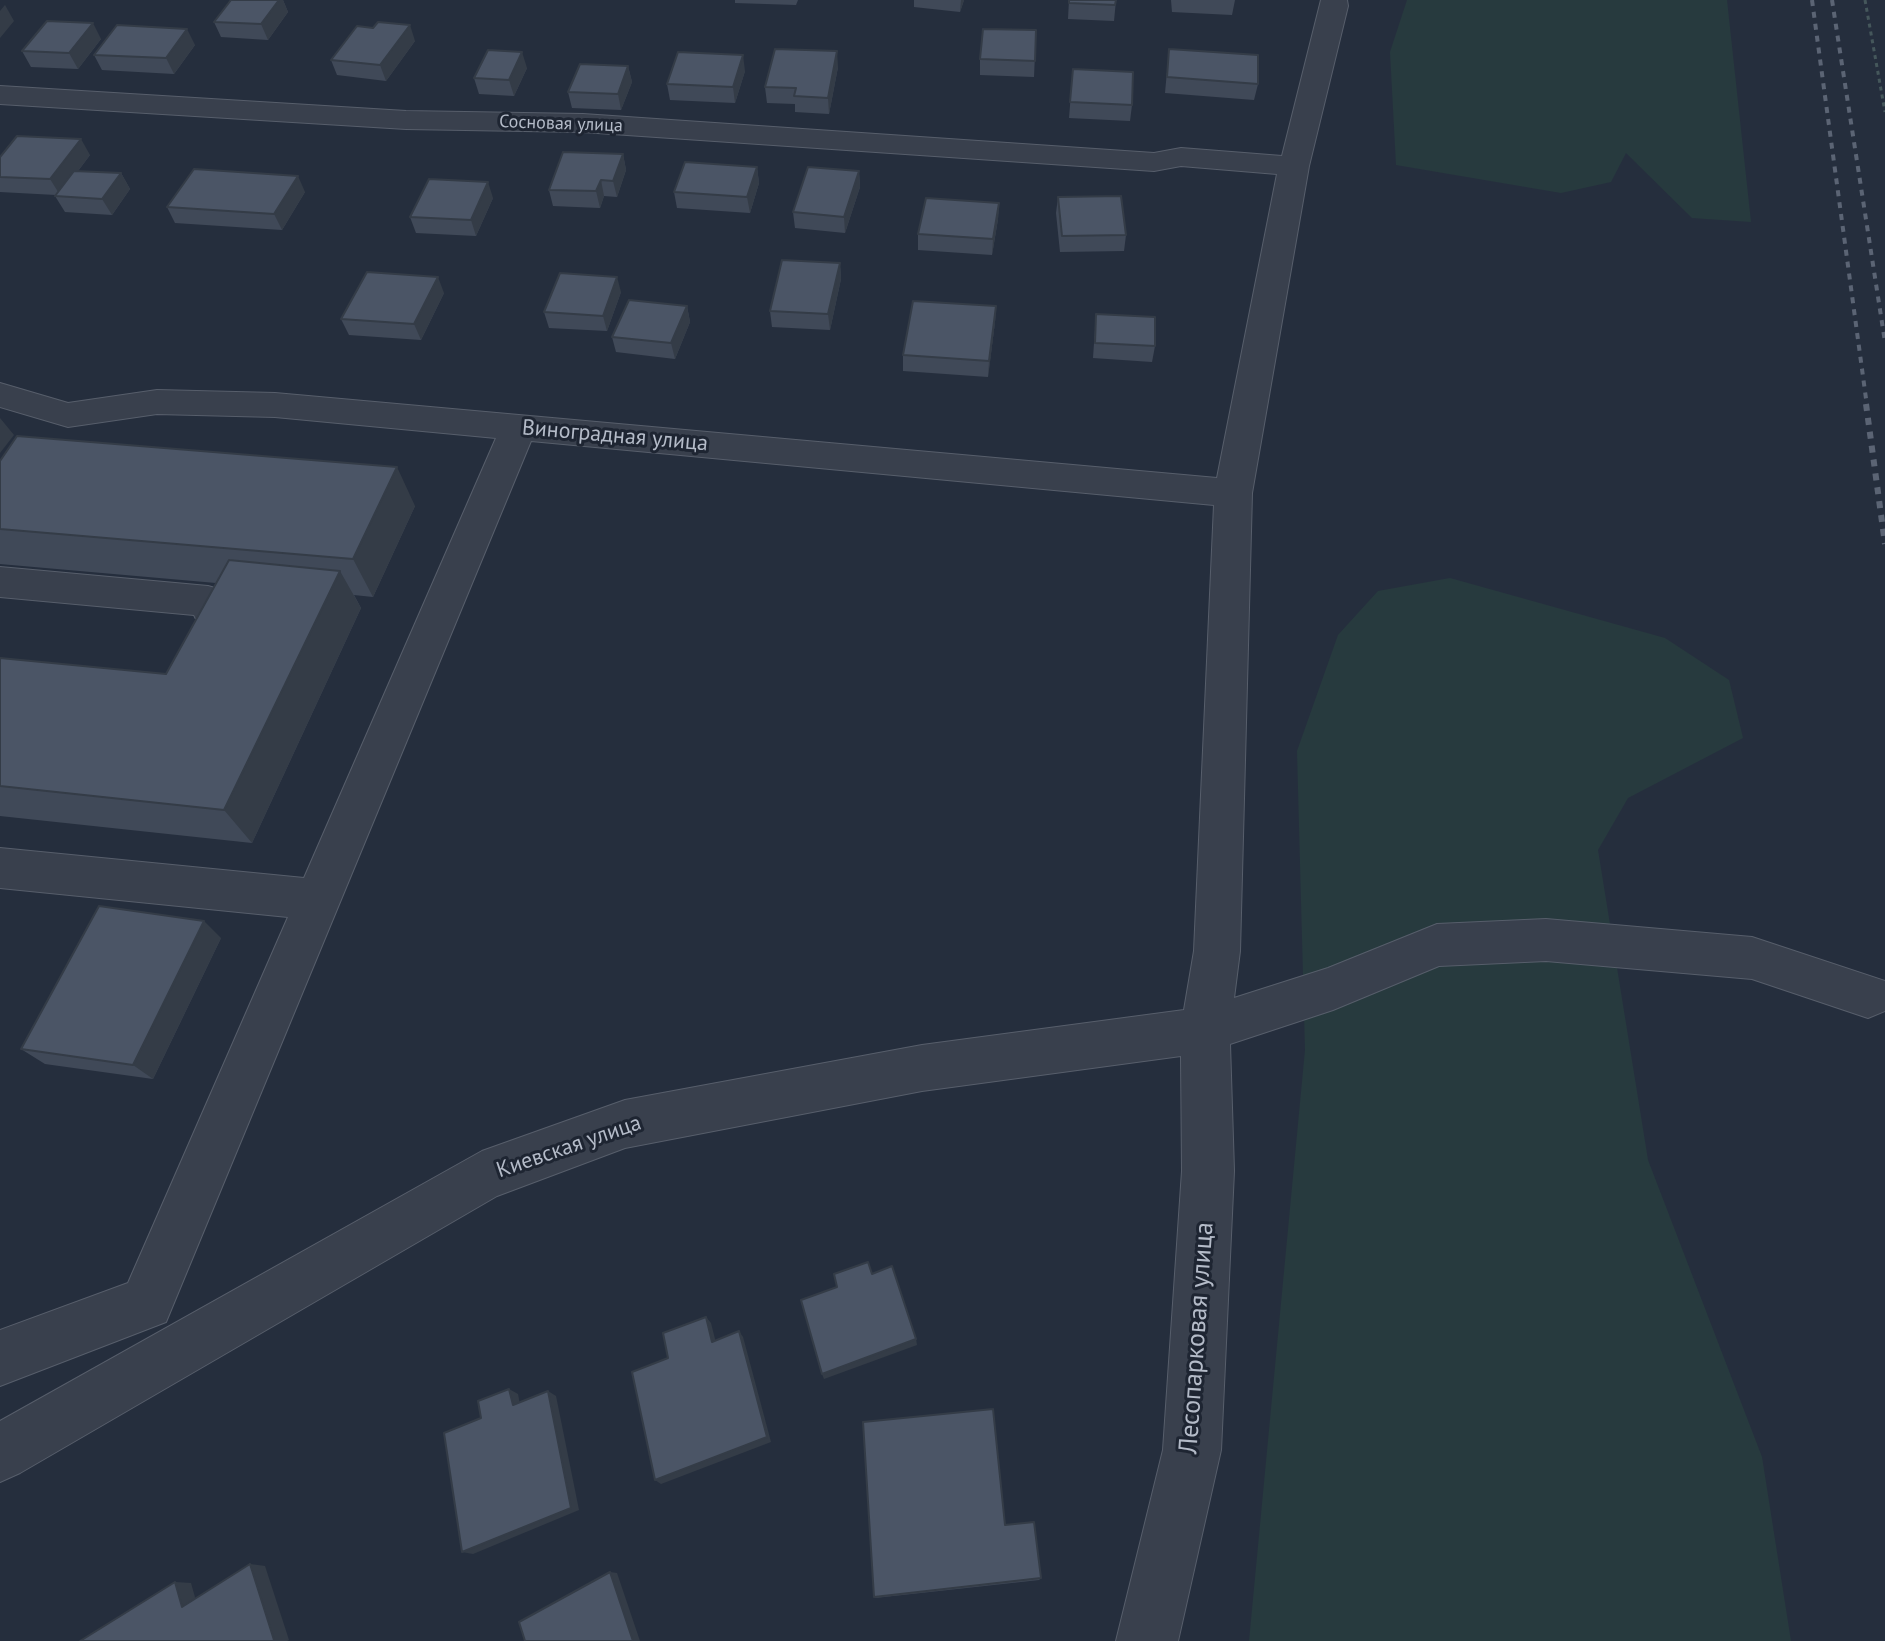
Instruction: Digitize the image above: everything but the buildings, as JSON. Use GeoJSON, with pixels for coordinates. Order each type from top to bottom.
{"type":"FeatureCollection","features":[{"type":"Feature","properties":{"kind":"street","name":"Лесопарковая улица"},"geometry":{"type":"LineString","coordinates":[[1147,1641],[1192,1450],[1208,1171],[1205,1030],[1217,951],[1233,493],[1294,166],[1334,0]]}},
{"type":"Feature","properties":{"kind":"street","name":"Сосновая улица"},"geometry":{"type":"LineString","coordinates":[[0,95],[406,120],[583,123],[1154,162],[1181,157],[1294,166]]}},
{"type":"Feature","properties":{"kind":"street","name":"Виноградная улица"},"geometry":{"type":"LineString","coordinates":[[0,395],[59,428],[157,402],[261,404],[1233,493]]}},
{"type":"Feature","properties":{"kind":"street"},"geometry":{"type":"LineString","coordinates":[[0,1358],[147,1303],[519,427]]}},
{"type":"Feature","properties":{"kind":"street"},"geometry":{"type":"LineString","coordinates":[[0,582],[208,601],[218,624],[194,667],[170,675]]}},
{"type":"Feature","properties":{"kind":"street"},"geometry":{"type":"LineString","coordinates":[[0,868],[319,900]]}},
{"type":"Feature","properties":{"kind":"street","name":"Киевская улица"},"geometry":{"type":"LineString","coordinates":[[0,1453],[482,1176],[625,1124],[922,1068],[1205,1030],[1333,988],[1437,945],[1546,940],[1752,958],[1868,996]]}},
{"type":"Feature","properties":{"kind":"path"},"geometry":{"type":"LineString","coordinates":[[1865,0],[1885,112]]}},
{"type":"Feature","properties":{"kind":"green space"},"geometry":{"type":"Polygon","coordinates":[[[1407,0],[1727,0],[1751,222],[1692,218],[1626,153],[1611,182],[1561,193],[1396,165],[1390,52],[1407,0]]]}},
{"type":"Feature","properties":{"kind":"green space"},"geometry":{"type":"Polygon","coordinates":[[[1450,578],[1665,638],[1729,680],[1743,738],[1628,798],[1598,850],[1648,1160],[1762,1457],[1791,1641],[1249,1641],[1305,1050],[1297,751],[1338,635],[1378,591],[1450,578]]]}},
{"type":"Feature","properties":{"kind":"railway"},"geometry":{"type":"LineString","coordinates":[[1812,0],[1867,406]]}},
{"type":"Feature","properties":{"kind":"railway"},"geometry":{"type":"LineString","coordinates":[[1832,0],[1885,342]]}},
{"type":"Feature","properties":{"kind":"railway"},"geometry":{"type":"LineString","coordinates":[[1866,404],[1885,544]]}}]}
